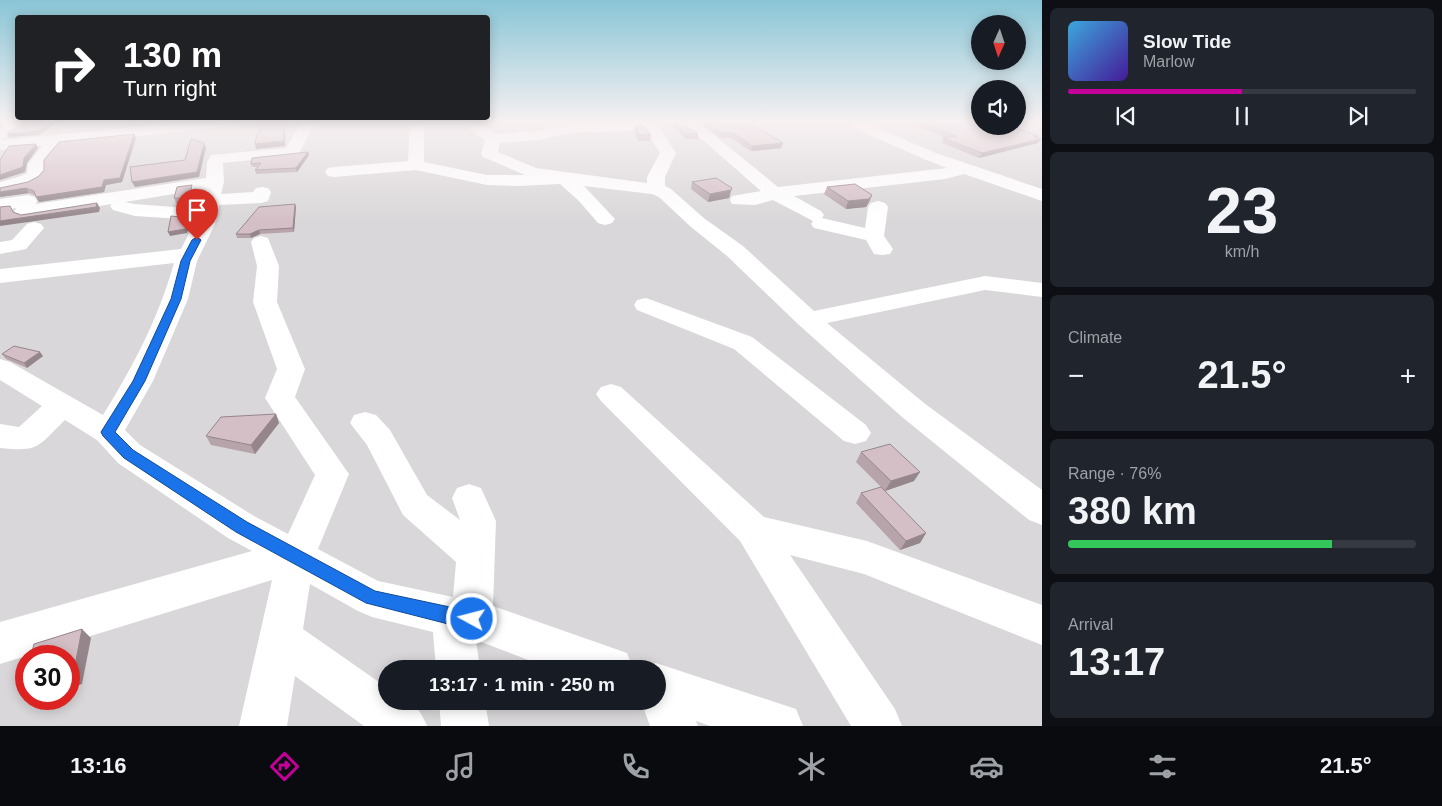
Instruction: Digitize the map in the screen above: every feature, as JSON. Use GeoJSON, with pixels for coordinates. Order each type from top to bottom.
{"type":"FeatureCollection","features":[{"type":"Feature","properties":{"kind":"street"},"geometry":{"type":"LineString","coordinates":[[0,187],[24,181],[35,175],[36,164],[43,155]]}},
{"type":"Feature","properties":{"kind":"street"},"geometry":{"type":"LineString","coordinates":[[108,432],[139,381],[176,299],[188,255],[205,224],[211,199],[215,162],[217,159],[261,155]]}},
{"type":"Feature","properties":{"kind":"street"},"geometry":{"type":"LineString","coordinates":[[416,155],[416,165]]}},
{"type":"Feature","properties":{"kind":"street"},"geometry":{"type":"LineString","coordinates":[[491,155],[532,172],[606,185],[656,189],[665,193],[698,223],[735,251],[808,320],[913,410],[1042,510]]}},
{"type":"Feature","properties":{"kind":"street"},"geometry":{"type":"LineString","coordinates":[[656,189],[656,177],[667,155]]}},
{"type":"Feature","properties":{"kind":"street"},"geometry":{"type":"LineString","coordinates":[[730,155],[775,193],[817,219],[878,243],[878,207]]}},
{"type":"Feature","properties":{"kind":"street"},"geometry":{"type":"LineString","coordinates":[[929,155],[1042,195]]}},
{"type":"Feature","properties":{"kind":"street"},"geometry":{"type":"LineString","coordinates":[[334,172],[416,165],[487,180],[520,181],[564,178],[586,197],[605,219]]}},
{"type":"Feature","properties":{"kind":"street"},"geometry":{"type":"LineString","coordinates":[[739,200],[755,199],[775,193],[945,174],[964,168]]}},
{"type":"Feature","properties":{"kind":"street"},"geometry":{"type":"LineString","coordinates":[[0,205],[28,201],[24,212],[261,197],[262,192]]}},
{"type":"Feature","properties":{"kind":"street"},"geometry":{"type":"LineString","coordinates":[[120,206],[135,210],[211,199]]}},
{"type":"Feature","properties":{"kind":"street"},"geometry":{"type":"LineString","coordinates":[[0,248],[19,245],[34,228]]}},
{"type":"Feature","properties":{"kind":"street"},"geometry":{"type":"LineString","coordinates":[[261,242],[268,266],[265,302],[291,369],[280,398],[332,474],[296,556],[263,726]]}},
{"type":"Feature","properties":{"kind":"street"},"geometry":{"type":"LineString","coordinates":[[0,276],[188,255]]}},
{"type":"Feature","properties":{"kind":"street"},"geometry":{"type":"LineString","coordinates":[[808,320],[985,283],[1042,290]]}},
{"type":"Feature","properties":{"kind":"street"},"geometry":{"type":"LineString","coordinates":[[646,305],[743,344],[855,433]]}},
{"type":"Feature","properties":{"kind":"street"},"geometry":{"type":"LineString","coordinates":[[0,368],[108,432],[129,454],[241,527],[372,598],[462,618],[585,660]]}},
{"type":"Feature","properties":{"kind":"street"},"geometry":{"type":"LineString","coordinates":[[611,394],[753,530],[878,726]]}},
{"type":"Feature","properties":{"kind":"street"},"geometry":{"type":"LineString","coordinates":[[0,436],[26,439],[62,405]]}},
{"type":"Feature","properties":{"kind":"street"},"geometry":{"type":"LineString","coordinates":[[365,423],[379,438],[415,505],[476,556]]}},
{"type":"Feature","properties":{"kind":"street"},"geometry":{"type":"LineString","coordinates":[[459,660],[462,618],[476,556],[478,521],[470,498]]}},
{"type":"Feature","properties":{"kind":"street"},"geometry":{"type":"LineString","coordinates":[[753,530],[866,558],[1042,624]]}},
{"type":"Feature","properties":{"kind":"street"},"geometry":{"type":"LineString","coordinates":[[0,643],[296,556]]}},
{"type":"Feature","properties":{"kind":"street"},"geometry":{"type":"LineString","coordinates":[[280,640],[403,726]]}},
{"type":"Feature","properties":{"kind":"street"},"geometry":{"type":"LineString","coordinates":[[666,699],[779,726]]}},
{"type":"Feature","properties":{"kind":"street"},"geometry":{"type":"LineString","coordinates":[[463,710],[465,726]]}},
{"type":"Feature","properties":{"kind":"shaded area"},"geometry":{"type":"Polygon","coordinates":[[[0,155],[1042,155],[1042,726],[0,726],[0,155]]]}},
{"type":"Feature","properties":{"kind":"building"},"geometry":{"type":"Polygon","coordinates":[[[3,155],[27,155],[24,158],[23,167],[0,175],[0,160],[3,155]]]}},
{"type":"Feature","properties":{"kind":"building"},"geometry":{"type":"Polygon","coordinates":[[[48,155],[127,155],[120,178],[104,180],[102,187],[36,197],[34,191],[26,188],[0,192],[0,188],[28,182],[39,176],[44,170],[44,160],[48,155]]]}},
{"type":"Feature","properties":{"kind":"building"},"geometry":{"type":"Polygon","coordinates":[[[186,155],[201,155],[197,172],[132,182],[130,167],[185,160],[186,155]]]}},
{"type":"Feature","properties":{"kind":"building"},"geometry":{"type":"Polygon","coordinates":[[[306,155],[296,168],[255,170],[261,163],[251,164],[252,158],[306,155]]]}},
{"type":"Feature","properties":{"kind":"building"},"geometry":{"type":"Polygon","coordinates":[[[716,178],[732,188],[731,190],[710,194],[692,182],[716,178]]]}},
{"type":"Feature","properties":{"kind":"building"},"geometry":{"type":"Polygon","coordinates":[[[855,184],[872,195],[869,199],[848,201],[827,187],[855,184]]]}},
{"type":"Feature","properties":{"kind":"building"},"geometry":{"type":"Polygon","coordinates":[[[192,185],[191,190],[196,189],[194,199],[174,198],[177,187],[192,185]]]}},
{"type":"Feature","properties":{"kind":"building"},"geometry":{"type":"Polygon","coordinates":[[[97,203],[96,207],[0,221],[0,207],[10,206],[13,212],[21,215],[97,203]]]}},
{"type":"Feature","properties":{"kind":"building"},"geometry":{"type":"Polygon","coordinates":[[[295,204],[293,228],[259,230],[250,234],[236,234],[259,207],[295,204]]]}},
{"type":"Feature","properties":{"kind":"building"},"geometry":{"type":"Polygon","coordinates":[[[171,216],[190,218],[185,229],[168,232],[171,216]]]}},
{"type":"Feature","properties":{"kind":"building"},"geometry":{"type":"Polygon","coordinates":[[[14,346],[40,352],[24,363],[2,354],[14,346]]]}},
{"type":"Feature","properties":{"kind":"building"},"geometry":{"type":"Polygon","coordinates":[[[276,414],[251,445],[206,436],[221,417],[276,414]]]}},
{"type":"Feature","properties":{"kind":"building"},"geometry":{"type":"Polygon","coordinates":[[[890,444],[920,472],[891,481],[861,452],[890,444]]]}},
{"type":"Feature","properties":{"kind":"building"},"geometry":{"type":"Polygon","coordinates":[[[881,487],[926,533],[906,541],[861,493],[881,487]]]}},
{"type":"Feature","properties":{"kind":"building"},"geometry":{"type":"Polygon","coordinates":[[[82,629],[79,645],[34,644],[82,629]]]}},
{"type":"Feature","properties":{"kind":"route"},"geometry":{"type":"LineString","coordinates":[[197,240],[186,261],[176,299],[139,381],[108,432],[129,454],[241,527],[372,598],[452,617],[472,619]]}}]}
